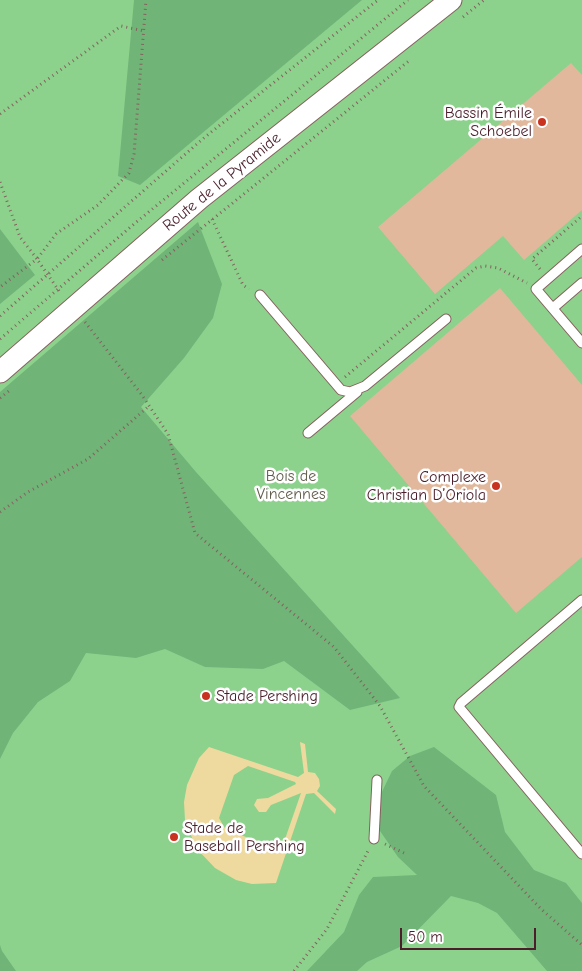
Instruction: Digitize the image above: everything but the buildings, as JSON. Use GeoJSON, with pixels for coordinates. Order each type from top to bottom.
{"type":"FeatureCollection","features":[{"type":"Feature","properties":{"kind":"street","name":"Route de la Pyramide"},"geometry":{"type":"LineString","coordinates":[[7,379],[199,199],[451,0]]}},
{"type":"Feature","properties":{"kind":"lane"},"geometry":{"type":"LineString","coordinates":[[582,249],[536,289],[582,343]]}},
{"type":"Feature","properties":{"kind":"lane"},"geometry":{"type":"LineString","coordinates":[[552,308],[582,283]]}},
{"type":"Feature","properties":{"kind":"lane"},"geometry":{"type":"LineString","coordinates":[[260,295],[341,390],[350,392],[359,390]]}},
{"type":"Feature","properties":{"kind":"lane"},"geometry":{"type":"LineString","coordinates":[[308,433],[446,319]]}},
{"type":"Feature","properties":{"kind":"lane"},"geometry":{"type":"LineString","coordinates":[[582,600],[459,705],[460,709],[582,854]]}},
{"type":"Feature","properties":{"kind":"lane"},"geometry":{"type":"LineString","coordinates":[[374,839],[377,780]]}},
{"type":"Feature","properties":{"kind":"path"},"geometry":{"type":"LineString","coordinates":[[0,287],[37,258],[56,234],[98,206],[130,173],[134,154],[146,0]]}},
{"type":"Feature","properties":{"kind":"path"},"geometry":{"type":"LineString","coordinates":[[0,316],[205,137],[378,0]]}},
{"type":"Feature","properties":{"kind":"path","name":"Route de la Pyramide"},"geometry":{"type":"LineString","coordinates":[[0,339],[134,224],[408,0]]}},
{"type":"Feature","properties":{"kind":"path"},"geometry":{"type":"LineString","coordinates":[[461,19],[484,0]]}},
{"type":"Feature","properties":{"kind":"path"},"geometry":{"type":"LineString","coordinates":[[0,114],[121,26],[144,31]]}},
{"type":"Feature","properties":{"kind":"path"},"geometry":{"type":"LineString","coordinates":[[160,262],[414,56]]}},
{"type":"Feature","properties":{"kind":"path"},"geometry":{"type":"LineString","coordinates":[[0,182],[20,237],[37,258],[62,296]]}},
{"type":"Feature","properties":{"kind":"path"},"geometry":{"type":"LineString","coordinates":[[199,199],[212,219],[243,286],[260,295]]}},
{"type":"Feature","properties":{"kind":"path"},"geometry":{"type":"LineString","coordinates":[[548,279],[532,259],[582,216]]}},
{"type":"Feature","properties":{"kind":"path"},"geometry":{"type":"LineString","coordinates":[[78,329],[84,321],[92,316]]}},
{"type":"Feature","properties":{"kind":"path"},"geometry":{"type":"LineString","coordinates":[[84,321],[150,406],[168,434],[195,533],[334,647],[380,706],[424,786],[541,909],[582,945]]}},
{"type":"Feature","properties":{"kind":"path"},"geometry":{"type":"LineString","coordinates":[[0,398],[7,379]]}},
{"type":"Feature","properties":{"kind":"path"},"geometry":{"type":"LineString","coordinates":[[0,512],[28,492],[88,459],[150,406]]}},
{"type":"Feature","properties":{"kind":"path"},"geometry":{"type":"LineString","coordinates":[[294,971],[327,929],[361,868],[374,839],[404,853]]}},
{"type":"Feature","properties":{"kind":"green space","name":"Bois de Vincennes"},"geometry":{"type":"Polygon","coordinates":[[[0,0],[582,0],[582,971],[0,971],[0,0]]]}},
{"type":"Feature","properties":{"kind":"green space"},"geometry":{"type":"Polygon","coordinates":[[[134,0],[362,0],[140,185],[118,176],[134,0]]]}},
{"type":"Feature","properties":{"kind":"green space"},"geometry":{"type":"Polygon","coordinates":[[[198,222],[222,284],[213,318],[184,358],[141,407],[196,472],[400,698],[350,710],[284,661],[263,669],[205,667],[165,649],[136,658],[86,653],[70,681],[38,702],[13,733],[0,759],[0,392],[198,222]]]}},
{"type":"Feature","properties":{"kind":"green space"},"geometry":{"type":"Polygon","coordinates":[[[0,229],[35,275],[0,304],[0,229]]]}},
{"type":"Feature","properties":{"kind":"green space"},"geometry":{"type":"Polygon","coordinates":[[[434,747],[496,795],[505,832],[534,870],[566,883],[582,903],[582,971],[547,971],[497,913],[478,903],[451,896],[402,946],[367,962],[357,971],[307,971],[344,932],[359,895],[373,877],[417,875],[398,857],[380,831],[380,796],[392,771],[410,756],[434,747]]]}},
{"type":"Feature","properties":{"kind":"green space"},"geometry":{"type":"Polygon","coordinates":[[[0,945],[2,951],[16,971],[0,971],[0,945]]]}},
{"type":"Feature","properties":{"kind":"sand"},"geometry":{"type":"Polygon","coordinates":[[[300,742],[305,744],[308,772],[315,773],[319,779],[320,786],[317,791],[336,809],[335,814],[314,793],[306,794],[276,883],[252,884],[236,880],[215,868],[196,848],[185,820],[184,802],[187,785],[199,758],[209,747],[298,777],[304,773],[300,742]],[[248,766],[234,775],[219,818],[226,830],[269,845],[284,842],[301,793],[271,805],[266,812],[259,812],[254,805],[257,799],[268,798],[296,784],[295,782],[248,766]]]}},
{"type":"Feature","properties":{"kind":"place","name":"Bassin Émile Schoebel"},"geometry":{"type":"Point","coordinates":[542,122]}},
{"type":"Feature","properties":{"kind":"place","name":"Complexe Christian D’Oriola"},"geometry":{"type":"Point","coordinates":[496,486]}},
{"type":"Feature","properties":{"kind":"place","name":"Stade Pershing"},"geometry":{"type":"Point","coordinates":[206,696]}},
{"type":"Feature","properties":{"kind":"place","name":"Stade de Baseball Pershing"},"geometry":{"type":"Point","coordinates":[174,837]}}]}
